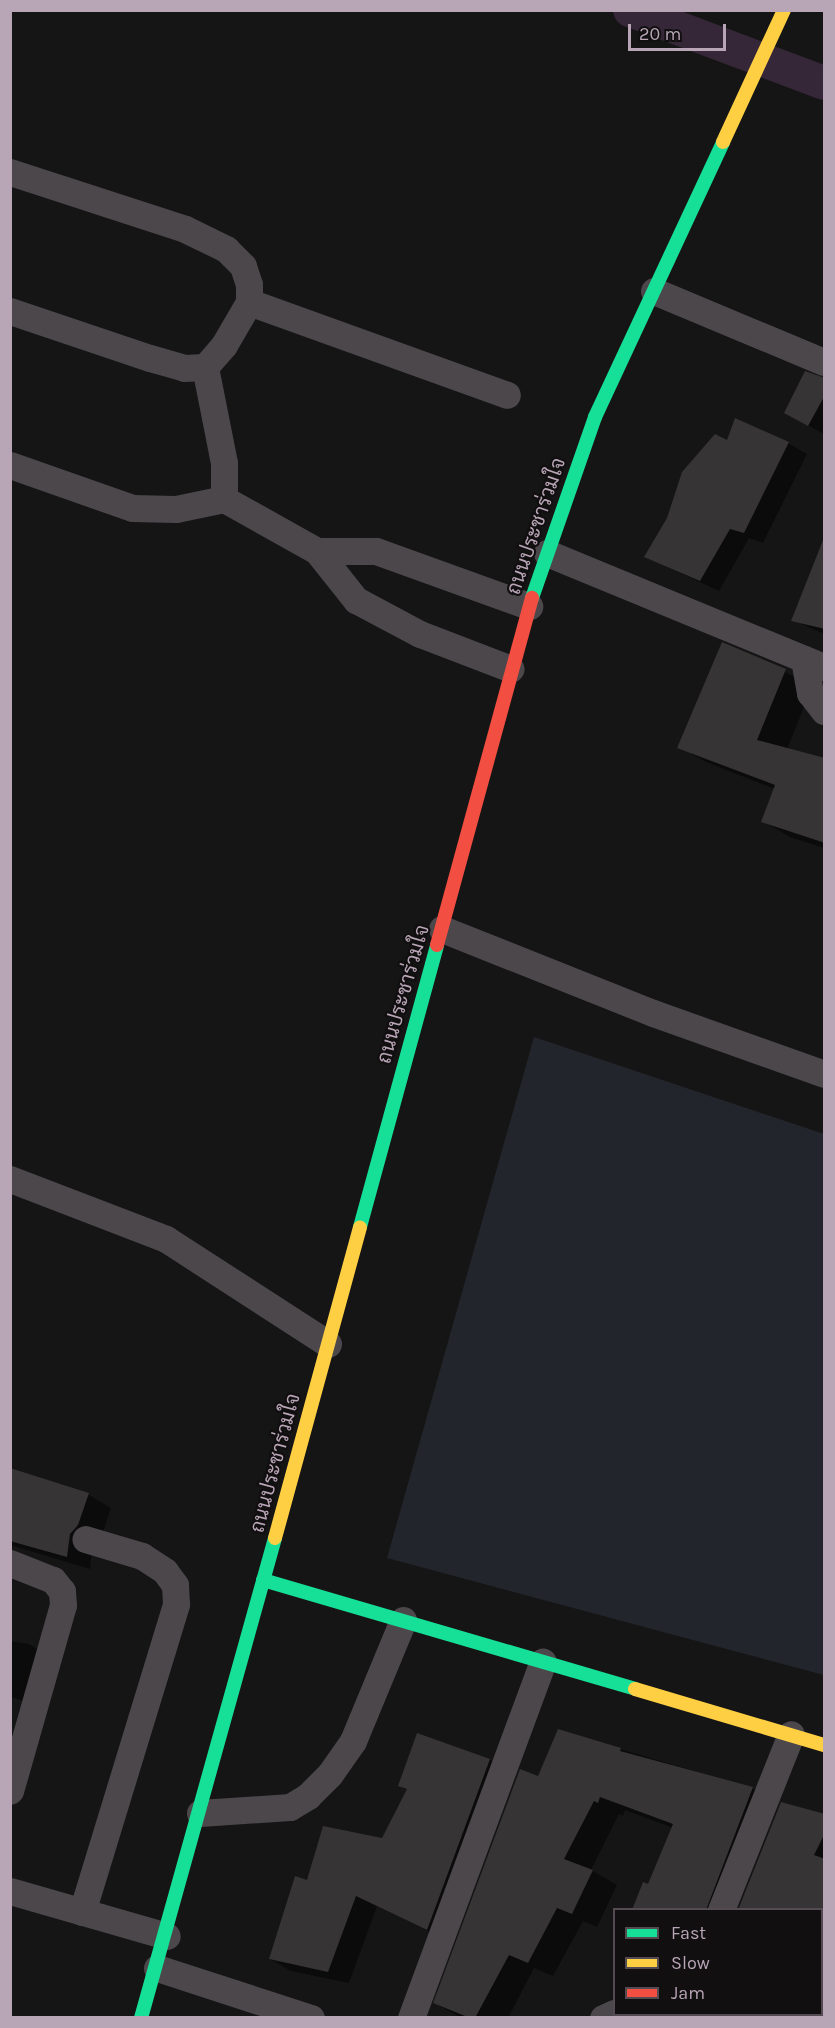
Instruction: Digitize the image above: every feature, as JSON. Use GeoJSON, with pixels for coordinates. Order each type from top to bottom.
{"type":"FeatureCollection","features":[{"type":"Feature","properties":{"kind":"main road","name":"ถนนประชาร่วมใจ"},"geometry":{"type":"LineString","coordinates":[[141,2018],[167,1936],[529,606],[595,417],[784,10]]}},
{"type":"Feature","properties":{"kind":"main road"},"geometry":{"type":"LineString","coordinates":[[263,1580],[825,1745]]}},
{"type":"Feature","properties":{"kind":"street"},"geometry":{"type":"LineString","coordinates":[[10,172],[185,229],[226,249],[243,266],[249,284],[249,302],[224,345],[205,367],[183,368],[10,311]]}},
{"type":"Feature","properties":{"kind":"street"},"geometry":{"type":"LineString","coordinates":[[654,291],[825,362]]}},
{"type":"Feature","properties":{"kind":"street"},"geometry":{"type":"LineString","coordinates":[[249,302],[507,395]]}},
{"type":"Feature","properties":{"kind":"street"},"geometry":{"type":"LineString","coordinates":[[205,367],[224,463],[224,499]]}},
{"type":"Feature","properties":{"kind":"street"},"geometry":{"type":"LineString","coordinates":[[10,465],[132,508],[176,509],[224,499],[317,551],[356,600],[420,634],[511,669]]}},
{"type":"Feature","properties":{"kind":"street"},"geometry":{"type":"LineString","coordinates":[[317,551],[376,551],[529,606]]}},
{"type":"Feature","properties":{"kind":"street"},"geometry":{"type":"LineString","coordinates":[[547,553],[814,663],[810,693],[825,711]]}},
{"type":"Feature","properties":{"kind":"street"},"geometry":{"type":"LineString","coordinates":[[442,929],[653,1013],[825,1074]]}},
{"type":"Feature","properties":{"kind":"street"},"geometry":{"type":"LineString","coordinates":[[10,1179],[166,1239],[328,1344]]}},
{"type":"Feature","properties":{"kind":"street"},"geometry":{"type":"LineString","coordinates":[[82,1912],[176,1604],[175,1585],[165,1571],[141,1556],[86,1539]]}},
{"type":"Feature","properties":{"kind":"street"},"geometry":{"type":"LineString","coordinates":[[10,1563],[47,1575],[62,1591],[63,1605],[19,1727],[10,1791]]}},
{"type":"Feature","properties":{"kind":"street"},"geometry":{"type":"LineString","coordinates":[[200,1813],[290,1807],[308,1796],[330,1774],[353,1741],[403,1620]]}},
{"type":"Feature","properties":{"kind":"street"},"geometry":{"type":"LineString","coordinates":[[411,2018],[543,1662]]}},
{"type":"Feature","properties":{"kind":"street"},"geometry":{"type":"LineString","coordinates":[[722,1908],[791,1734]]}},
{"type":"Feature","properties":{"kind":"street"},"geometry":{"type":"LineString","coordinates":[[10,1891],[167,1936]]}},
{"type":"Feature","properties":{"kind":"street"},"geometry":{"type":"LineString","coordinates":[[157,1968],[311,2018]]}},
{"type":"Feature","properties":{"kind":"shaded area"},"geometry":{"type":"Polygon","coordinates":[[[534,1037],[824,1134],[824,1675],[387,1558],[534,1037]]]}},
{"type":"Feature","properties":{"kind":"building"},"geometry":{"type":"Polygon","coordinates":[[[805,371],[825,378],[825,395],[808,426],[784,413],[805,371]]]}},
{"type":"Feature","properties":{"kind":"building"},"geometry":{"type":"Polygon","coordinates":[[[735,418],[789,442],[744,533],[730,529],[700,581],[644,557],[667,518],[682,472],[715,434],[727,440],[735,418]]]}},
{"type":"Feature","properties":{"kind":"building"},"geometry":{"type":"Polygon","coordinates":[[[823,540],[825,540],[825,629],[791,621],[823,540]]]}},
{"type":"Feature","properties":{"kind":"building"},"geometry":{"type":"Polygon","coordinates":[[[722,642],[786,669],[757,740],[825,758],[825,843],[761,822],[775,785],[677,748],[722,642]]]}},
{"type":"Feature","properties":{"kind":"building"},"geometry":{"type":"Polygon","coordinates":[[[10,1468],[89,1493],[78,1525],[70,1534],[67,1557],[10,1541],[10,1468]]]}},
{"type":"Feature","properties":{"kind":"building"},"geometry":{"type":"Polygon","coordinates":[[[558,1729],[621,1748],[620,1751],[753,1787],[707,1908],[633,1908],[643,1882],[648,1884],[673,1824],[600,1797],[598,1803],[594,1801],[564,1859],[593,1870],[572,1914],[557,1908],[528,1963],[509,1955],[475,2018],[470,2018],[433,2003],[520,1769],[538,1776],[558,1729]]]}},
{"type":"Feature","properties":{"kind":"building"},"geometry":{"type":"Polygon","coordinates":[[[417,1733],[490,1759],[427,1930],[356,1896],[328,1972],[269,1959],[295,1876],[307,1880],[323,1826],[382,1838],[407,1789],[398,1786],[417,1733]]]}},
{"type":"Feature","properties":{"kind":"building"},"geometry":{"type":"Polygon","coordinates":[[[781,1802],[825,1814],[825,1833],[814,1855],[825,1859],[825,1910],[823,1908],[739,1908],[781,1802]]]}},
{"type":"Feature","properties":{"kind":"waterway"},"geometry":{"type":"LineString","coordinates":[[630,10],[824,83]]}},
{"type":"Feature","properties":{"kind":"traffic: fast"},"geometry":{"type":"LineString","coordinates":[[532,598],[595,417],[723,142]]}},
{"type":"Feature","properties":{"kind":"traffic: fast"},"geometry":{"type":"LineString","coordinates":[[360,1227],[437,945]]}},
{"type":"Feature","properties":{"kind":"traffic: fast"},"geometry":{"type":"LineString","coordinates":[[141,2018],[275,1538]]}},
{"type":"Feature","properties":{"kind":"traffic: fast"},"geometry":{"type":"LineString","coordinates":[[263,1580],[635,1689]]}},
{"type":"Feature","properties":{"kind":"traffic: slow"},"geometry":{"type":"LineString","coordinates":[[723,142],[784,10]]}},
{"type":"Feature","properties":{"kind":"traffic: slow"},"geometry":{"type":"LineString","coordinates":[[275,1538],[360,1227]]}},
{"type":"Feature","properties":{"kind":"traffic: slow"},"geometry":{"type":"LineString","coordinates":[[635,1689],[824,1745]]}},
{"type":"Feature","properties":{"kind":"traffic: jam"},"geometry":{"type":"LineString","coordinates":[[437,945],[532,598]]}}]}
